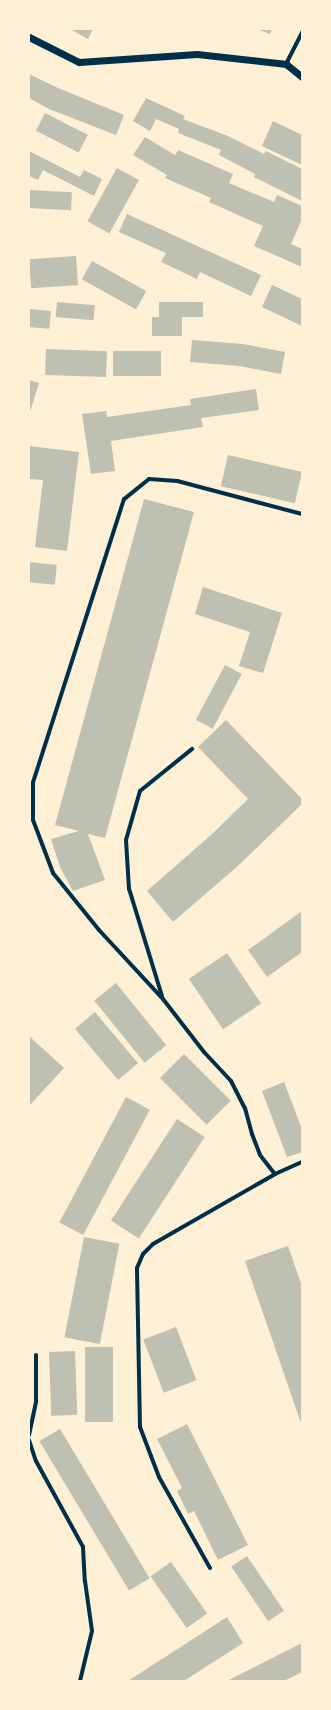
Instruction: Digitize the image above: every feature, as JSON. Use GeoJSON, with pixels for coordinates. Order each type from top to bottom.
{"type":"FeatureCollection","features":[{"type":"Feature","properties":{"kind":"street"},"geometry":{"type":"LineString","coordinates":[[286,64],[302,32]]}},
{"type":"Feature","properties":{"kind":"street"},"geometry":{"type":"LineString","coordinates":[[29,37],[79,62],[197,54],[286,64],[302,77]]}},
{"type":"Feature","properties":{"kind":"street"},"geometry":{"type":"LineString","coordinates":[[275,1174],[260,1154],[252,1134],[245,1108],[231,1081],[204,1052],[163,998],[99,930],[54,873],[33,820],[33,784],[124,499],[149,479],[177,481],[302,514]]}},
{"type":"Feature","properties":{"kind":"street"},"geometry":{"type":"LineString","coordinates":[[163,998],[129,889],[126,840],[140,791],[192,749]]}},
{"type":"Feature","properties":{"kind":"street"},"geometry":{"type":"LineString","coordinates":[[210,1568],[159,1477],[140,1427],[137,1268],[143,1254],[153,1244],[275,1174],[302,1162]]}},
{"type":"Feature","properties":{"kind":"street"},"geometry":{"type":"LineString","coordinates":[[29,1436],[36,1401],[36,1355]]}},
{"type":"Feature","properties":{"kind":"street"},"geometry":{"type":"LineString","coordinates":[[29,1440],[36,1461],[84,1548],[85,1581],[92,1632],[80,1681]]}},
{"type":"Feature","properties":{"kind":"building"},"geometry":{"type":"Polygon","coordinates":[[[70,29],[93,29],[88,39],[70,29]]]}},
{"type":"Feature","properties":{"kind":"building"},"geometry":{"type":"Polygon","coordinates":[[[257,29],[272,29],[270,34],[257,29]]]}},
{"type":"Feature","properties":{"kind":"building"},"geometry":{"type":"Polygon","coordinates":[[[29,74],[58,88],[124,115],[116,135],[49,109],[29,98],[29,74]]]}},
{"type":"Feature","properties":{"kind":"building"},"geometry":{"type":"Polygon","coordinates":[[[146,98],[185,116],[183,119],[228,136],[264,154],[266,151],[302,169],[302,201],[254,177],[255,174],[219,155],[221,150],[178,133],[179,129],[156,119],[150,131],[133,121],[146,98]]]}},
{"type":"Feature","properties":{"kind":"building"},"geometry":{"type":"Polygon","coordinates":[[[45,113],[88,135],[79,153],[36,131],[45,113]]]}},
{"type":"Feature","properties":{"kind":"building"},"geometry":{"type":"Polygon","coordinates":[[[273,121],[302,135],[302,165],[262,146],[273,121]]]}},
{"type":"Feature","properties":{"kind":"building"},"geometry":{"type":"Polygon","coordinates":[[[145,137],[175,155],[178,150],[233,174],[229,183],[274,202],[277,195],[302,206],[302,219],[291,244],[302,249],[302,267],[254,246],[263,226],[209,202],[211,198],[165,178],[167,175],[133,155],[145,137]]]}},
{"type":"Feature","properties":{"kind":"building"},"geometry":{"type":"Polygon","coordinates":[[[29,151],[80,177],[84,170],[102,179],[94,196],[43,170],[38,180],[29,176],[29,151]]]}},
{"type":"Feature","properties":{"kind":"building"},"geometry":{"type":"Polygon","coordinates":[[[117,168],[139,180],[109,233],[87,221],[117,168]]]}},
{"type":"Feature","properties":{"kind":"building"},"geometry":{"type":"Polygon","coordinates":[[[29,190],[72,192],[71,210],[29,208],[29,190]]]}},
{"type":"Feature","properties":{"kind":"building"},"geometry":{"type":"Polygon","coordinates":[[[127,214],[261,275],[251,296],[200,272],[197,279],[161,262],[166,253],[119,232],[127,214]]]}},
{"type":"Feature","properties":{"kind":"building"},"geometry":{"type":"Polygon","coordinates":[[[76,256],[78,285],[31,288],[29,259],[76,256]]]}},
{"type":"Feature","properties":{"kind":"building"},"geometry":{"type":"Polygon","coordinates":[[[92,261],[146,291],[136,309],[82,279],[92,261]]]}},
{"type":"Feature","properties":{"kind":"building"},"geometry":{"type":"Polygon","coordinates":[[[272,285],[302,299],[302,326],[262,307],[272,285]]]}},
{"type":"Feature","properties":{"kind":"building"},"geometry":{"type":"Polygon","coordinates":[[[57,302],[95,305],[94,320],[56,317],[57,302]]]}},
{"type":"Feature","properties":{"kind":"building"},"geometry":{"type":"Polygon","coordinates":[[[159,302],[203,302],[203,317],[182,317],[182,336],[152,336],[152,317],[159,317],[159,302]]]}},
{"type":"Feature","properties":{"kind":"building"},"geometry":{"type":"Polygon","coordinates":[[[29,309],[51,311],[49,329],[29,327],[29,309]]]}},
{"type":"Feature","properties":{"kind":"building"},"geometry":{"type":"Polygon","coordinates":[[[192,340],[243,344],[285,352],[281,374],[239,366],[190,362],[192,340]]]}},
{"type":"Feature","properties":{"kind":"building"},"geometry":{"type":"Polygon","coordinates":[[[46,349],[107,351],[106,377],[45,375],[46,349]]]}},
{"type":"Feature","properties":{"kind":"building"},"geometry":{"type":"Polygon","coordinates":[[[113,351],[161,351],[161,376],[113,376],[113,351]]]}},
{"type":"Feature","properties":{"kind":"building"},"geometry":{"type":"Polygon","coordinates":[[[29,380],[39,383],[29,415],[29,380]]]}},
{"type":"Feature","properties":{"kind":"building"},"geometry":{"type":"Polygon","coordinates":[[[256,389],[259,410],[201,418],[203,427],[111,441],[115,471],[91,474],[82,414],[106,411],[107,417],[191,405],[190,399],[256,389]]]}},
{"type":"Feature","properties":{"kind":"building"},"geometry":{"type":"Polygon","coordinates":[[[29,446],[79,452],[67,551],[35,547],[43,480],[29,479],[29,446]]]}},
{"type":"Feature","properties":{"kind":"building"},"geometry":{"type":"Polygon","coordinates":[[[228,455],[302,472],[295,503],[221,486],[228,455]]]}},
{"type":"Feature","properties":{"kind":"building"},"geometry":{"type":"Polygon","coordinates":[[[144,499],[194,512],[105,838],[88,834],[105,880],[73,891],[60,867],[51,839],[79,831],[55,825],[144,499]]]}},
{"type":"Feature","properties":{"kind":"building"},"geometry":{"type":"Polygon","coordinates":[[[29,562],[57,565],[55,585],[29,582],[29,562]]]}},
{"type":"Feature","properties":{"kind":"building"},"geometry":{"type":"Polygon","coordinates":[[[203,587],[282,613],[263,673],[239,666],[250,632],[195,614],[203,587]]]}},
{"type":"Feature","properties":{"kind":"building"},"geometry":{"type":"Polygon","coordinates":[[[225,665],[242,674],[213,729],[196,720],[225,665]]]}},
{"type":"Feature","properties":{"kind":"building"},"geometry":{"type":"Polygon","coordinates":[[[226,720],[302,799],[302,804],[240,864],[173,922],[147,891],[211,835],[248,799],[198,747],[226,720]]]}},
{"type":"Feature","properties":{"kind":"building"},"geometry":{"type":"Polygon","coordinates":[[[302,911],[302,952],[267,977],[248,950],[302,911]]]}},
{"type":"Feature","properties":{"kind":"building"},"geometry":{"type":"Polygon","coordinates":[[[227,953],[261,1004],[223,1029],[189,979],[227,953]]]}},
{"type":"Feature","properties":{"kind":"building"},"geometry":{"type":"Polygon","coordinates":[[[116,983],[166,1045],[145,1063],[94,1001],[116,983]]]}},
{"type":"Feature","properties":{"kind":"building"},"geometry":{"type":"Polygon","coordinates":[[[95,1012],[138,1063],[118,1080],[75,1029],[95,1012]]]}},
{"type":"Feature","properties":{"kind":"building"},"geometry":{"type":"Polygon","coordinates":[[[29,1036],[64,1068],[29,1106],[29,1036]]]}},
{"type":"Feature","properties":{"kind":"building"},"geometry":{"type":"Polygon","coordinates":[[[184,1054],[231,1101],[207,1125],[160,1078],[184,1054]]]}},
{"type":"Feature","properties":{"kind":"building"},"geometry":{"type":"Polygon","coordinates":[[[284,1082],[302,1129],[302,1152],[287,1157],[262,1091],[284,1082]]]}},
{"type":"Feature","properties":{"kind":"building"},"geometry":{"type":"Polygon","coordinates":[[[126,1097],[150,1110],[83,1235],[59,1222],[126,1097]]]}},
{"type":"Feature","properties":{"kind":"building"},"geometry":{"type":"Polygon","coordinates":[[[177,1119],[205,1137],[139,1238],[111,1220],[177,1119]]]}},
{"type":"Feature","properties":{"kind":"building"},"geometry":{"type":"Polygon","coordinates":[[[84,1237],[119,1244],[100,1344],[65,1337],[84,1237]]]}},
{"type":"Feature","properties":{"kind":"building"},"geometry":{"type":"Polygon","coordinates":[[[288,1246],[302,1286],[302,1426],[245,1261],[288,1246]]]}},
{"type":"Feature","properties":{"kind":"building"},"geometry":{"type":"Polygon","coordinates":[[[176,1327],[196,1380],[164,1393],[143,1340],[176,1327]]]}},
{"type":"Feature","properties":{"kind":"building"},"geometry":{"type":"Polygon","coordinates":[[[85,1347],[113,1347],[113,1422],[85,1422],[85,1347]]]}},
{"type":"Feature","properties":{"kind":"building"},"geometry":{"type":"Polygon","coordinates":[[[75,1351],[77,1415],[51,1416],[49,1352],[75,1351]]]}},
{"type":"Feature","properties":{"kind":"building"},"geometry":{"type":"Polygon","coordinates":[[[187,1424],[248,1545],[218,1560],[194,1511],[188,1514],[177,1491],[182,1488],[157,1439],[187,1424]]]}},
{"type":"Feature","properties":{"kind":"building"},"geometry":{"type":"Polygon","coordinates":[[[60,1429],[150,1578],[129,1591],[39,1441],[60,1429]]]}},
{"type":"Feature","properties":{"kind":"building"},"geometry":{"type":"Polygon","coordinates":[[[247,1556],[284,1611],[268,1621],[231,1567],[247,1556]]]}},
{"type":"Feature","properties":{"kind":"building"},"geometry":{"type":"Polygon","coordinates":[[[171,1562],[207,1614],[187,1628],[151,1576],[171,1562]]]}},
{"type":"Feature","properties":{"kind":"building"},"geometry":{"type":"Polygon","coordinates":[[[227,1617],[243,1643],[184,1681],[128,1681],[227,1617]]]}},
{"type":"Feature","properties":{"kind":"building"},"geometry":{"type":"Polygon","coordinates":[[[302,1643],[302,1672],[284,1681],[227,1681],[302,1643]]]}}]}
